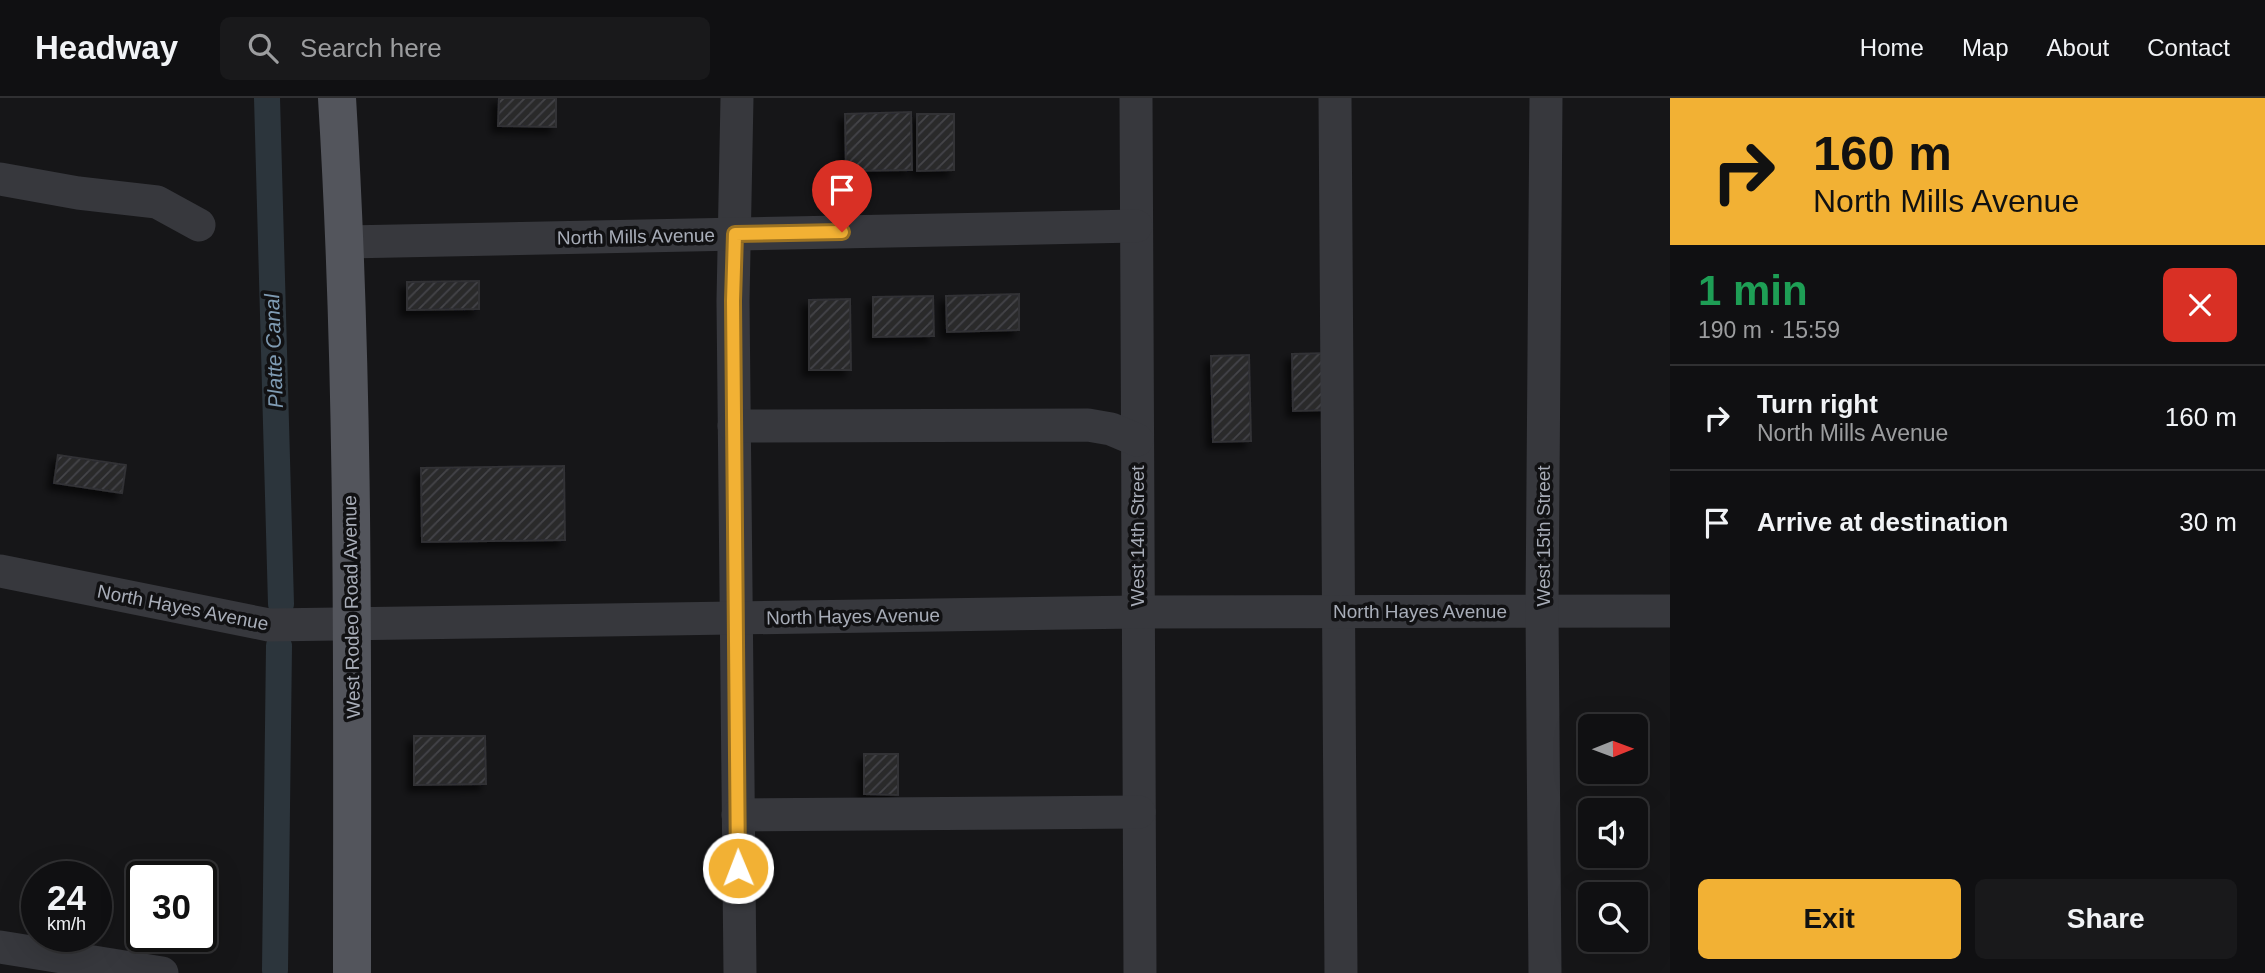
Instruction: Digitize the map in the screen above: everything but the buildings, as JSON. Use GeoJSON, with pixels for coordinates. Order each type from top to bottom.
{"type":"FeatureCollection","features":[{"type":"Feature","properties":{"kind":"main road","name":"West Rodeo Road Avenue"},"geometry":{"type":"LineString","coordinates":[[337,98],[346,242],[352,973]]}},
{"type":"Feature","properties":{"kind":"main road","name":"West Rodeo Road Avenue"},"geometry":{"type":"LineString","coordinates":[[346,242],[354,98]]}},
{"type":"Feature","properties":{"kind":"street"},"geometry":{"type":"LineString","coordinates":[[737,98],[733,301],[740,973]]}},
{"type":"Feature","properties":{"kind":"street","name":"West 14th Street"},"geometry":{"type":"LineString","coordinates":[[1136,98],[1140,973]]}},
{"type":"Feature","properties":{"kind":"street"},"geometry":{"type":"LineString","coordinates":[[1335,98],[1341,973]]}},
{"type":"Feature","properties":{"kind":"street","name":"West 15th Street"},"geometry":{"type":"LineString","coordinates":[[1545,973],[1542,611],[1546,98]]}},
{"type":"Feature","properties":{"kind":"street"},"geometry":{"type":"LineString","coordinates":[[0,179],[78,193],[157,202],[199,225]]}},
{"type":"Feature","properties":{"kind":"street","name":"North Mills Avenue"},"geometry":{"type":"LineString","coordinates":[[346,242],[1136,226]]}},
{"type":"Feature","properties":{"kind":"street"},"geometry":{"type":"LineString","coordinates":[[734,426],[1088,425],[1111,429],[1137,440]]}},
{"type":"Feature","properties":{"kind":"street","name":"North Hayes Avenue"},"geometry":{"type":"LineString","coordinates":[[0,571],[268,625],[1138,612],[1670,611]]}},
{"type":"Feature","properties":{"kind":"street"},"geometry":{"type":"LineString","coordinates":[[738,815],[1139,812]]}},
{"type":"Feature","properties":{"kind":"street"},"geometry":{"type":"LineString","coordinates":[[0,947],[162,973]]}},
{"type":"Feature","properties":{"kind":"waterway","name":"Platte Canal"},"geometry":{"type":"LineString","coordinates":[[267,98],[281,604]]}},
{"type":"Feature","properties":{"kind":"waterway"},"geometry":{"type":"LineString","coordinates":[[275,970],[279,646]]}},
{"type":"Feature","properties":{"kind":"route"},"geometry":{"type":"LineString","coordinates":[[738,868],[733,301],[735,234],[842,232]]}}]}
